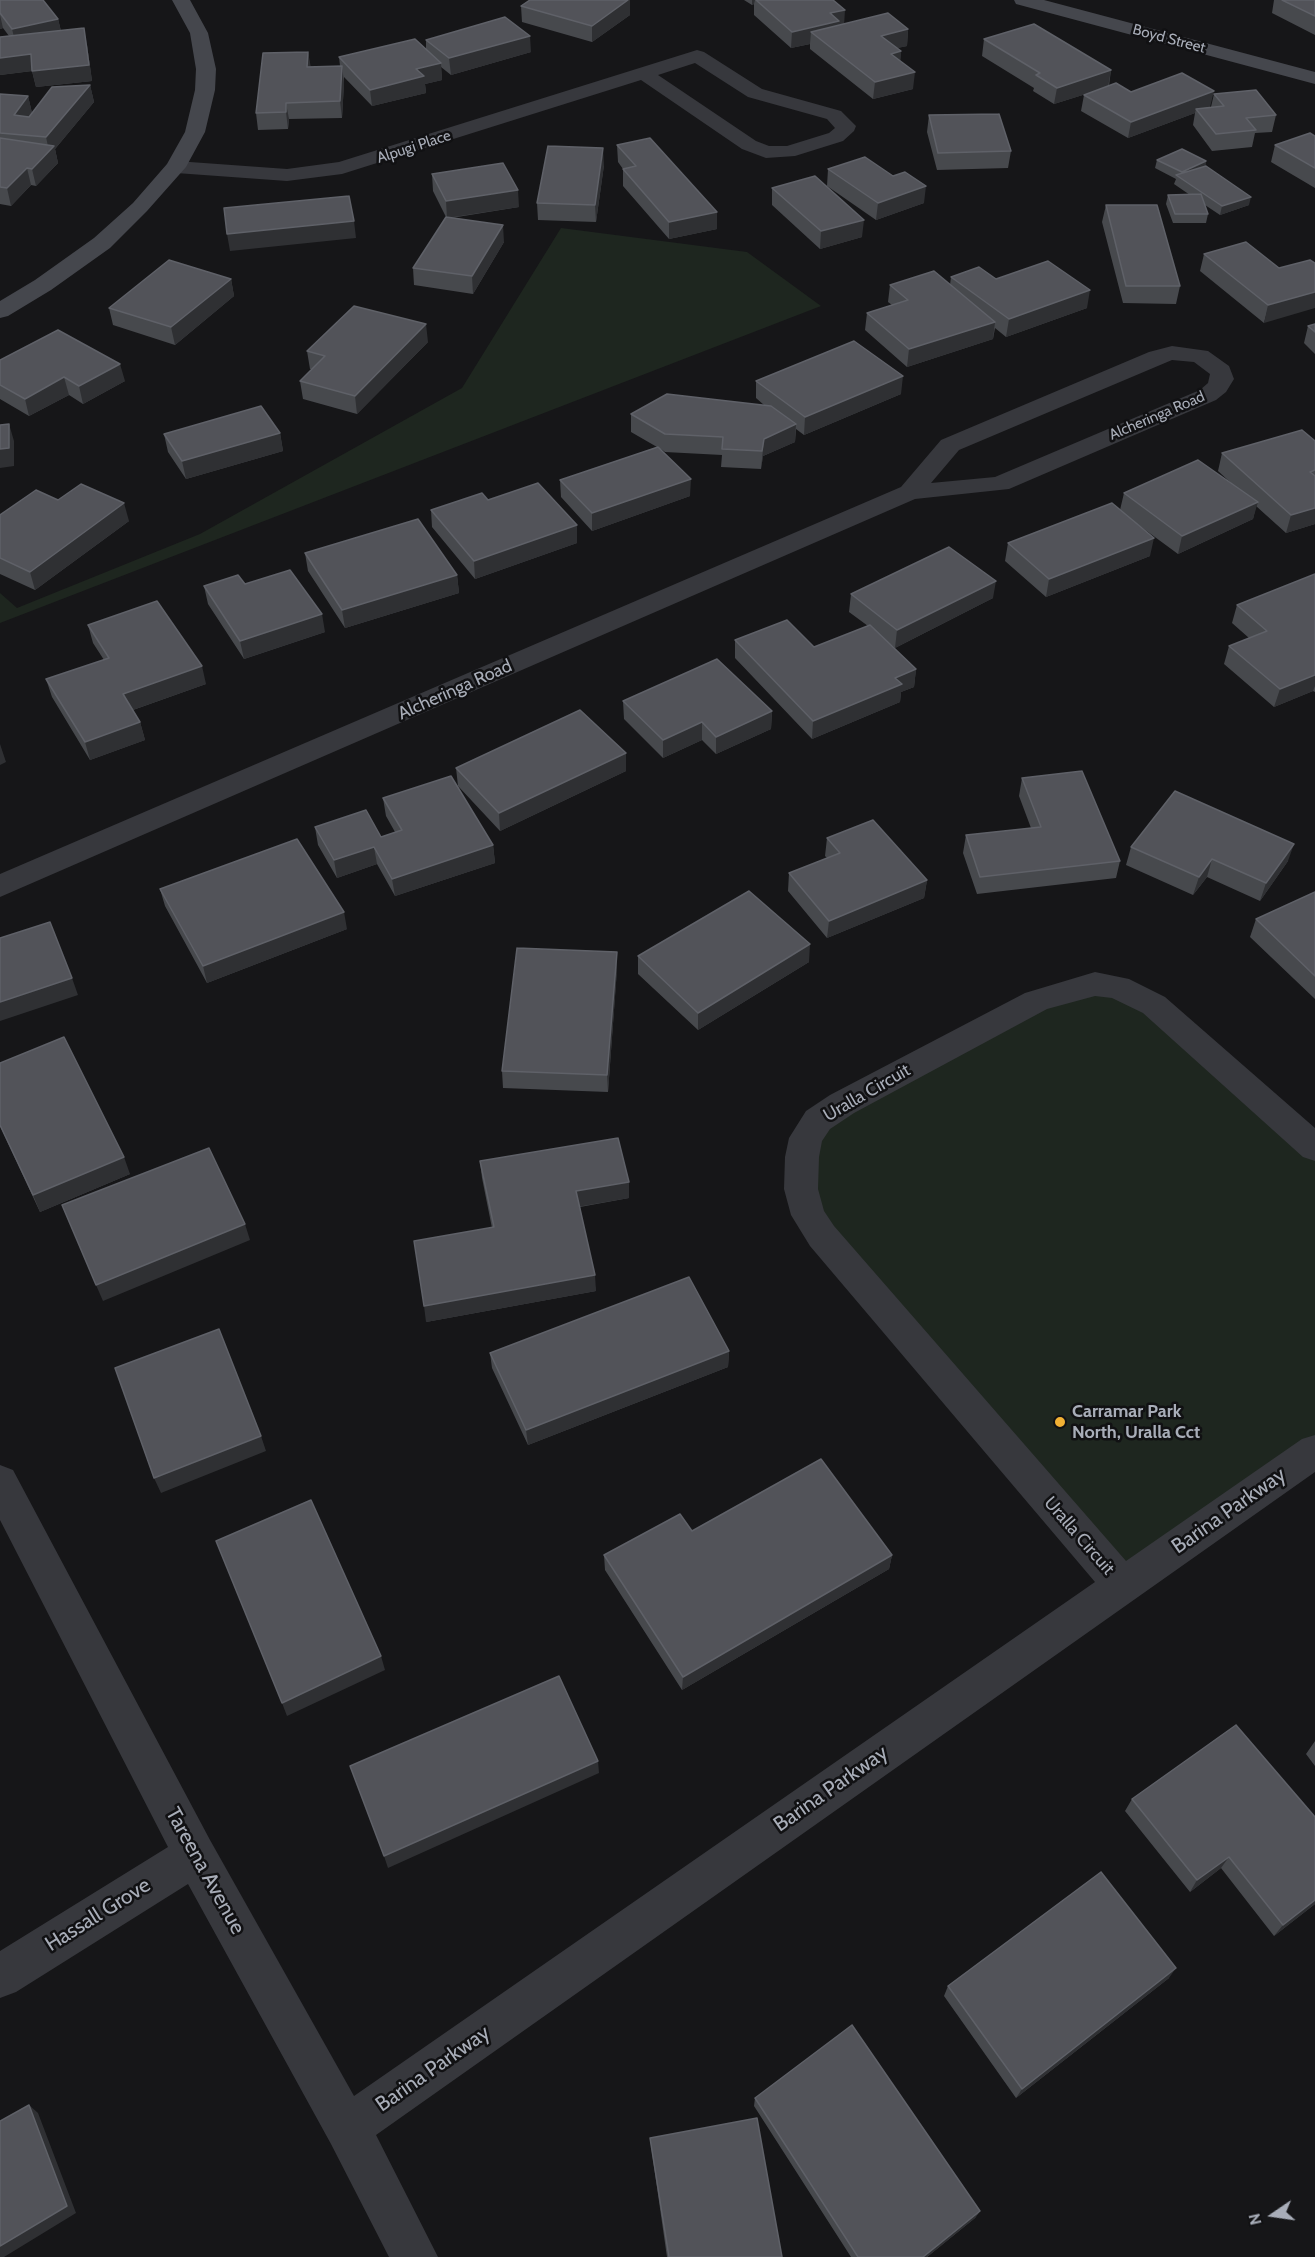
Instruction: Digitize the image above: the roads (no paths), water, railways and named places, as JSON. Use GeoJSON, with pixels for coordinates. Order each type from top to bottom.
{"type":"FeatureCollection","features":[{"type":"Feature","properties":{"kind":"street"},"geometry":{"type":"LineString","coordinates":[[0,311],[43,285],[102,243],[140,207],[176,166],[195,132],[205,90],[206,69],[199,33],[181,0]]}},
{"type":"Feature","properties":{"kind":"street","name":"Boyd Street"},"geometry":{"type":"LineString","coordinates":[[1023,0],[1315,78]]}},
{"type":"Feature","properties":{"kind":"street","name":"Alpugi Place"},"geometry":{"type":"LineString","coordinates":[[176,166],[287,175],[342,168],[697,56],[755,93],[834,115],[846,126],[844,131],[836,137],[788,152],[757,149],[644,73]]}},
{"type":"Feature","properties":{"kind":"street","name":"Alcheringa Road"},"geometry":{"type":"LineString","coordinates":[[0,886],[910,492],[1000,484],[1208,395],[1218,387],[1222,379],[1221,371],[1200,356],[1172,353],[1157,357],[950,445],[910,492]]}},
{"type":"Feature","properties":{"kind":"street","name":"Uralla Circuit"},"geometry":{"type":"LineString","coordinates":[[1122,1585],[808,1215],[801,1189],[802,1157],[806,1138],[819,1120],[863,1093],[1036,1001],[1095,984],[1118,987],[1154,1005],[1315,1148]]}},
{"type":"Feature","properties":{"kind":"street","name":"Barina Parkway"},"geometry":{"type":"LineString","coordinates":[[347,2128],[1315,1451]]}},
{"type":"Feature","properties":{"kind":"street","name":"Tareena Avenue"},"geometry":{"type":"LineString","coordinates":[[0,1482],[195,1855],[347,2128],[414,2257]]}},
{"type":"Feature","properties":{"kind":"street","name":"Hassall Grove"},"geometry":{"type":"LineString","coordinates":[[0,1976],[195,1855]]}},
{"type":"Feature","properties":{"kind":"place","name":"Carramar Park North, Uralla Cct"},"geometry":{"type":"Point","coordinates":[1060,1422]}}]}
